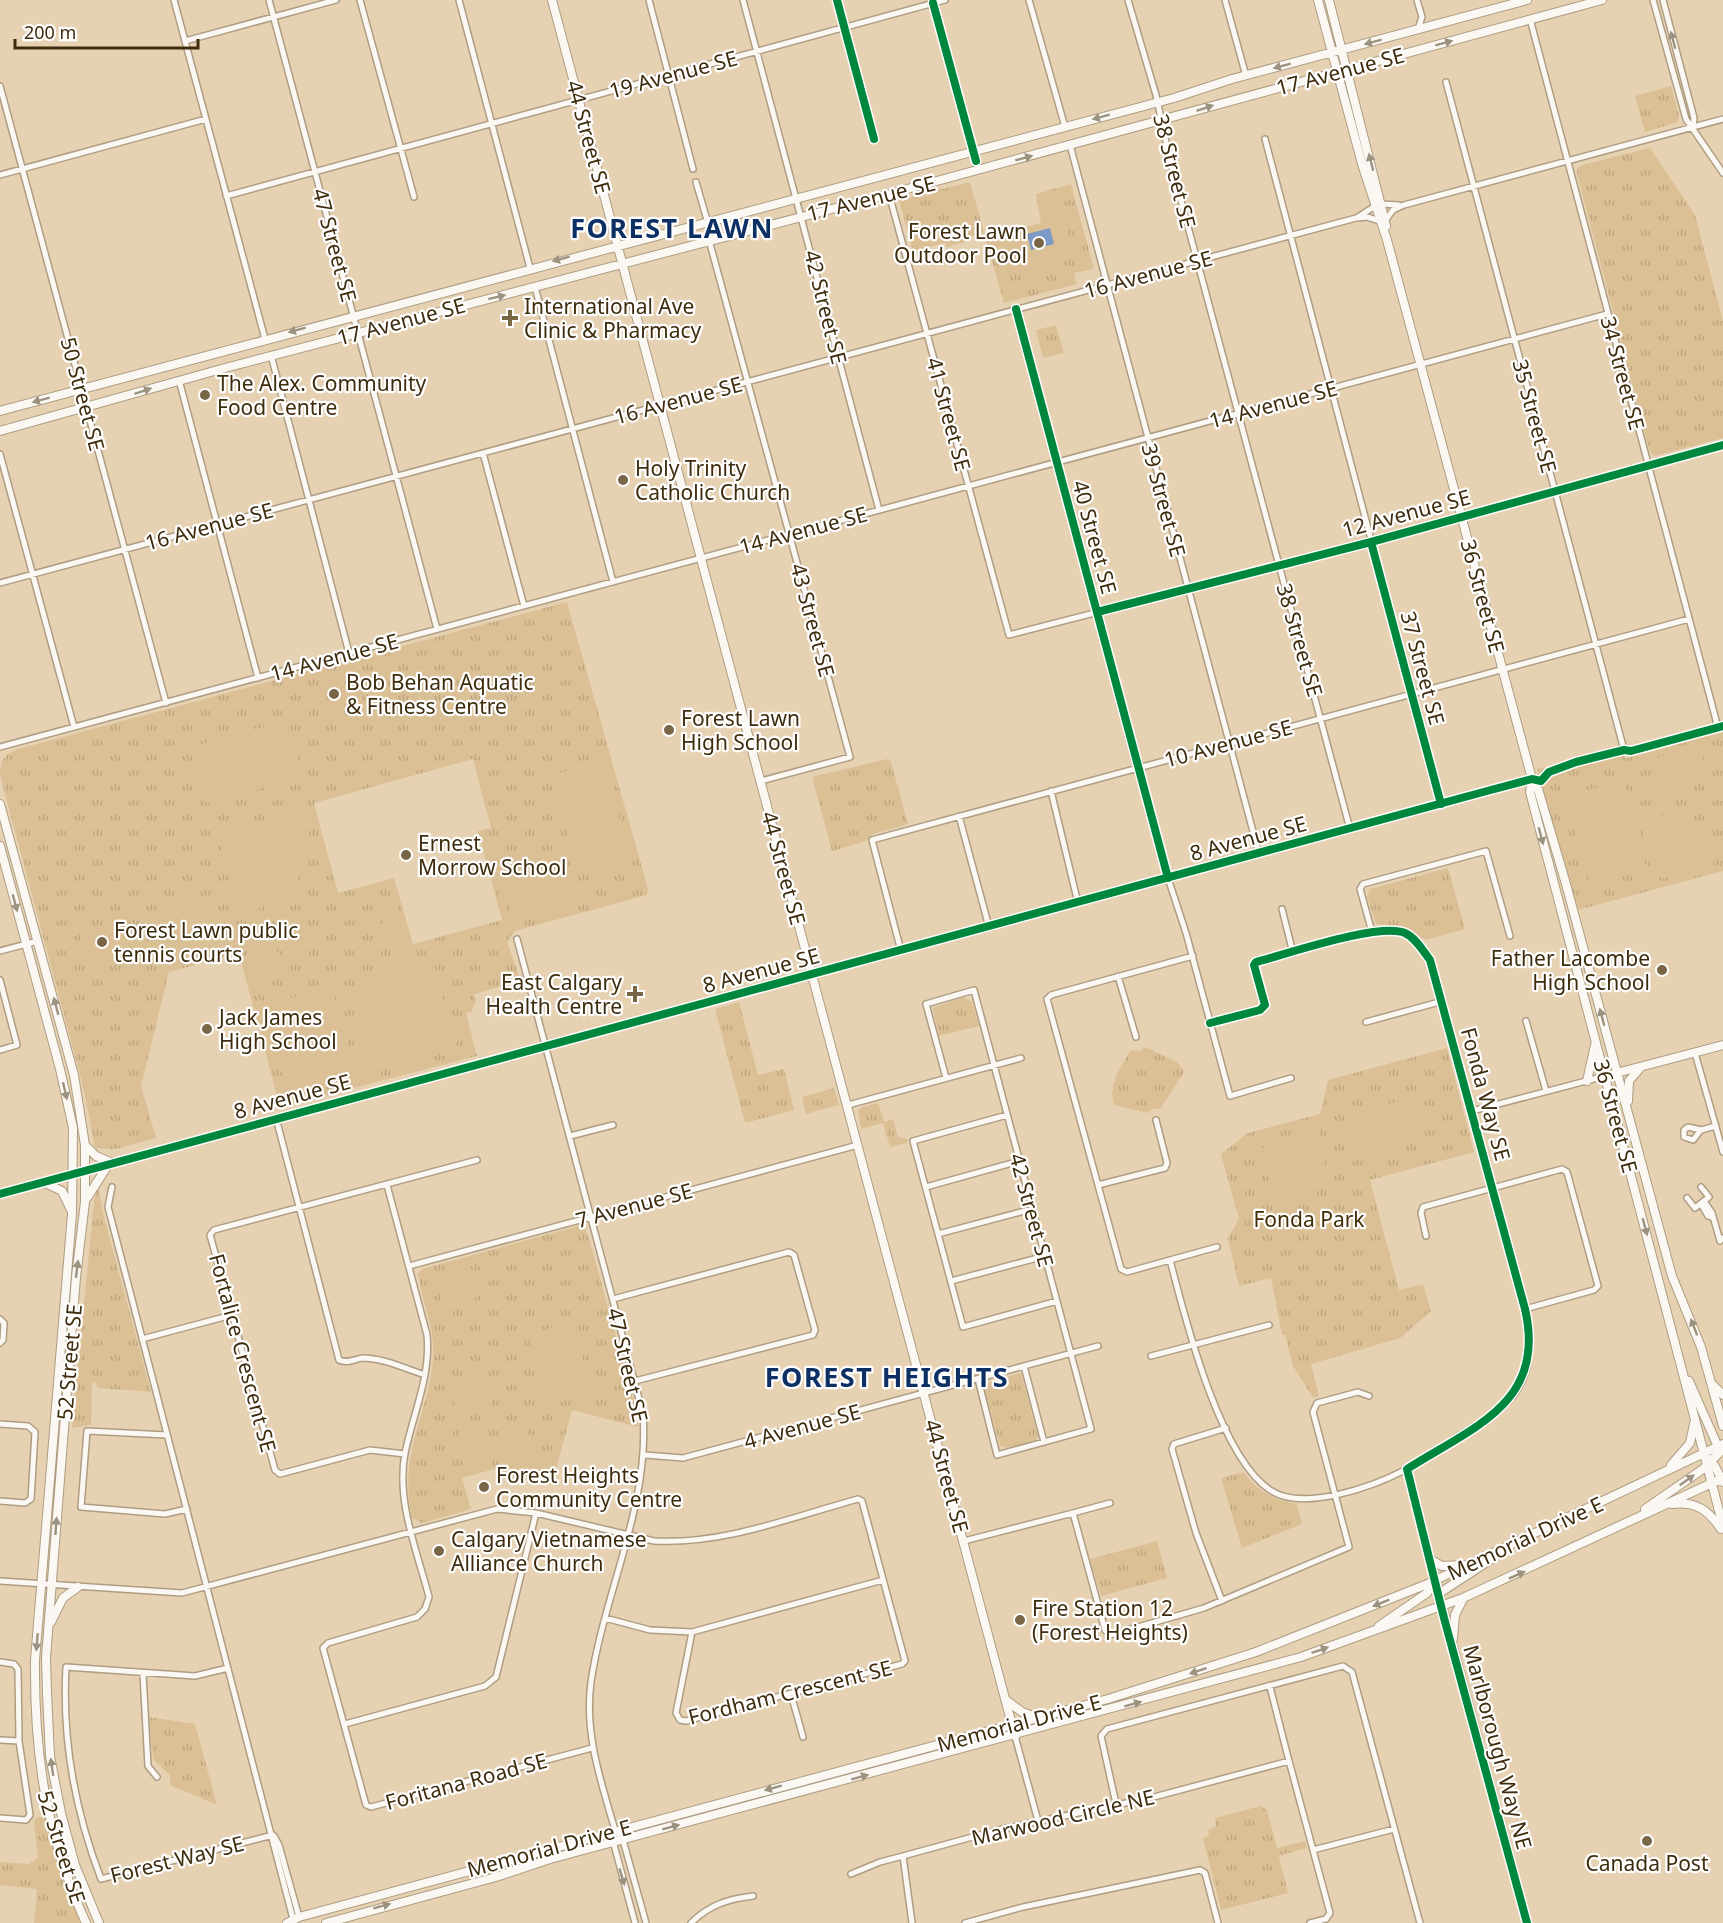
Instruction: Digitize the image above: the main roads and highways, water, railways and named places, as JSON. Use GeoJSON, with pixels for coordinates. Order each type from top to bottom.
{"type":"FeatureCollection","features":[{"type":"Feature","properties":{"kind":"main road","name":"44 Street SE"},"geometry":{"type":"LineString","coordinates":[[552,0],[1015,1736]]}},
{"type":"Feature","properties":{"kind":"main road","name":"36 Street SE"},"geometry":{"type":"LineString","coordinates":[[1318,0],[1337,72],[1378,205]]}},
{"type":"Feature","properties":{"kind":"main road","name":"36 Street SE"},"geometry":{"type":"LineString","coordinates":[[1329,0],[1382,221],[1532,779],[1538,789],[1566,884],[1672,1276],[1695,1331],[1723,1426]]}},
{"type":"Feature","properties":{"kind":"main road","name":"17 Avenue SE"},"geometry":{"type":"LineString","coordinates":[[0,411],[707,220],[796,199],[1065,127],[1525,0]]}},
{"type":"Feature","properties":{"kind":"main road","name":"17 Avenue SE"},"geometry":{"type":"LineString","coordinates":[[0,431],[179,380],[889,194],[1602,0]]}},
{"type":"Feature","properties":{"kind":"main road","name":"36 Street SE"},"geometry":{"type":"LineString","coordinates":[[1532,779],[1530,792],[1695,1417],[1710,1463]]}},
{"type":"Feature","properties":{"kind":"main road","name":"8 Avenue SE"},"geometry":{"type":"LineString","coordinates":[[0,1194],[1532,779]]}},
{"type":"Feature","properties":{"kind":"main road","name":"52 Street SE"},"geometry":{"type":"LineString","coordinates":[[0,804],[74,1075],[86,1145],[85,1202],[76,1277],[49,1626],[48,1725],[55,1789],[72,1857],[99,1923]]}},
{"type":"Feature","properties":{"kind":"main road","name":"52 Street SE"},"geometry":{"type":"LineString","coordinates":[[0,846],[73,1128],[72,1214],[35,1660],[38,1758],[56,1846],[86,1923]]}},
{"type":"Feature","properties":{"kind":"main road"},"geometry":{"type":"LineString","coordinates":[[1587,1081],[1593,1064],[1596,1040]]}},
{"type":"Feature","properties":{"kind":"main road"},"geometry":{"type":"LineString","coordinates":[[1605,1076],[1723,1045]]}},
{"type":"Feature","properties":{"kind":"main road"},"geometry":{"type":"LineString","coordinates":[[1627,1112],[1629,1082],[1641,1067]]}},
{"type":"Feature","properties":{"kind":"main road"},"geometry":{"type":"LineString","coordinates":[[85,1202],[111,1164],[96,1156],[86,1145]]}},
{"type":"Feature","properties":{"kind":"main road"},"geometry":{"type":"LineString","coordinates":[[43,1182],[62,1191],[72,1214]]}},
{"type":"Feature","properties":{"kind":"main road"},"geometry":{"type":"LineString","coordinates":[[1632,1519],[1710,1463],[1722,1450],[1685,1374]]}},
{"type":"Feature","properties":{"kind":"main road"},"geometry":{"type":"LineString","coordinates":[[1711,1383],[1723,1395]]}},
{"type":"Feature","properties":{"kind":"main road"},"geometry":{"type":"LineString","coordinates":[[1665,1470],[1690,1443],[1695,1417]]}},
{"type":"Feature","properties":{"kind":"main road","name":"Memorial Drive E"},"geometry":{"type":"LineString","coordinates":[[293,1920],[615,1830],[1160,1684],[1256,1652],[1435,1580],[1665,1470],[1705,1452],[1722,1450]]}},
{"type":"Feature","properties":{"kind":"main road"},"geometry":{"type":"LineString","coordinates":[[1710,1463],[1720,1467]]}},
{"type":"Feature","properties":{"kind":"main road"},"geometry":{"type":"LineString","coordinates":[[1710,1463],[1712,1484],[1723,1526]]}},
{"type":"Feature","properties":{"kind":"main road"},"geometry":{"type":"LineString","coordinates":[[1720,1467],[1723,1480]]}},
{"type":"Feature","properties":{"kind":"main road"},"geometry":{"type":"LineString","coordinates":[[1712,1484],[1720,1467]]}},
{"type":"Feature","properties":{"kind":"main road","name":"Memorial Drive E"},"geometry":{"type":"LineString","coordinates":[[326,1923],[623,1840],[1251,1672],[1442,1607],[1632,1519],[1723,1480]]}},
{"type":"Feature","properties":{"kind":"main road"},"geometry":{"type":"LineString","coordinates":[[1665,1505],[1690,1503],[1699,1506],[1709,1512],[1723,1531]]}},
{"type":"Feature","properties":{"kind":"main road"},"geometry":{"type":"LineString","coordinates":[[1438,1594],[1530,1535]]}},
{"type":"Feature","properties":{"kind":"main road"},"geometry":{"type":"LineString","coordinates":[[1429,1558],[1442,1566],[1467,1564]]}},
{"type":"Feature","properties":{"kind":"main road"},"geometry":{"type":"LineString","coordinates":[[1365,1635],[1427,1593],[1435,1580]]}},
{"type":"Feature","properties":{"kind":"main road","name":"Marlborough Way NE"},"geometry":{"type":"LineString","coordinates":[[1435,1580],[1527,1923]]}},
{"type":"Feature","properties":{"kind":"main road"},"geometry":{"type":"LineString","coordinates":[[49,1626],[63,1598],[78,1587]]}},
{"type":"Feature","properties":{"kind":"main road"},"geometry":{"type":"LineString","coordinates":[[1453,1646],[1455,1615],[1463,1598]]}},
{"type":"Feature","properties":{"kind":"main road"},"geometry":{"type":"LineString","coordinates":[[1006,1700],[1022,1712],[1038,1718]]}},
{"type":"Feature","properties":{"kind":"water"},"geometry":{"type":"Polygon","coordinates":[[[1050,228],[1054,244],[1031,250],[1027,234],[1050,228]]]}},
{"type":"Feature","properties":{"kind":"place","name":"Forest Lawn Outdoor Pool"},"geometry":{"type":"Point","coordinates":[1039,243]}},
{"type":"Feature","properties":{"kind":"place","name":"International Ave Clinic & Pharmacy"},"geometry":{"type":"Point","coordinates":[510,318]}},
{"type":"Feature","properties":{"kind":"place","name":"The Alex. Community Food Centre"},"geometry":{"type":"Point","coordinates":[205,395]}},
{"type":"Feature","properties":{"kind":"place","name":"Holy Trinity Catholic Church"},"geometry":{"type":"Point","coordinates":[623,480]}},
{"type":"Feature","properties":{"kind":"place","name":"Bob Behan Aquatic & Fitness Centre"},"geometry":{"type":"Point","coordinates":[334,694]}},
{"type":"Feature","properties":{"kind":"place","name":"Forest Lawn High School"},"geometry":{"type":"Point","coordinates":[669,730]}},
{"type":"Feature","properties":{"kind":"place","name":"Ernest Morrow School"},"geometry":{"type":"Point","coordinates":[406,855]}},
{"type":"Feature","properties":{"kind":"place","name":"Forest Lawn public tennis courts"},"geometry":{"type":"Point","coordinates":[102,942]}},
{"type":"Feature","properties":{"kind":"place","name":"Father Lacombe High School"},"geometry":{"type":"Point","coordinates":[1662,970]}},
{"type":"Feature","properties":{"kind":"place","name":"East Calgary Health Centre"},"geometry":{"type":"Point","coordinates":[635,994]}},
{"type":"Feature","properties":{"kind":"place","name":"Jack James High School"},"geometry":{"type":"Point","coordinates":[207,1029]}},
{"type":"Feature","properties":{"kind":"place","name":"Forest Heights Community Centre"},"geometry":{"type":"Point","coordinates":[484,1487]}},
{"type":"Feature","properties":{"kind":"place","name":"Calgary Vietnamese Alliance Church"},"geometry":{"type":"Point","coordinates":[439,1551]}},
{"type":"Feature","properties":{"kind":"place","name":"Fire Station 12 (Forest Heights)"},"geometry":{"type":"Point","coordinates":[1020,1620]}},
{"type":"Feature","properties":{"kind":"place","name":"Canada Post"},"geometry":{"type":"Point","coordinates":[1647,1841]}},
{"type":"Feature","properties":{"kind":"district","name":"FOREST LAWN"},"geometry":{"type":"Point","coordinates":[672,227]}},
{"type":"Feature","properties":{"kind":"district","name":"FOREST HEIGHTS"},"geometry":{"type":"Point","coordinates":[887,1376]}},
{"type":"Feature","properties":{"kind":"park label","name":"Fonda Park"},"geometry":{"type":"Point","coordinates":[1309,1219]}}]}
